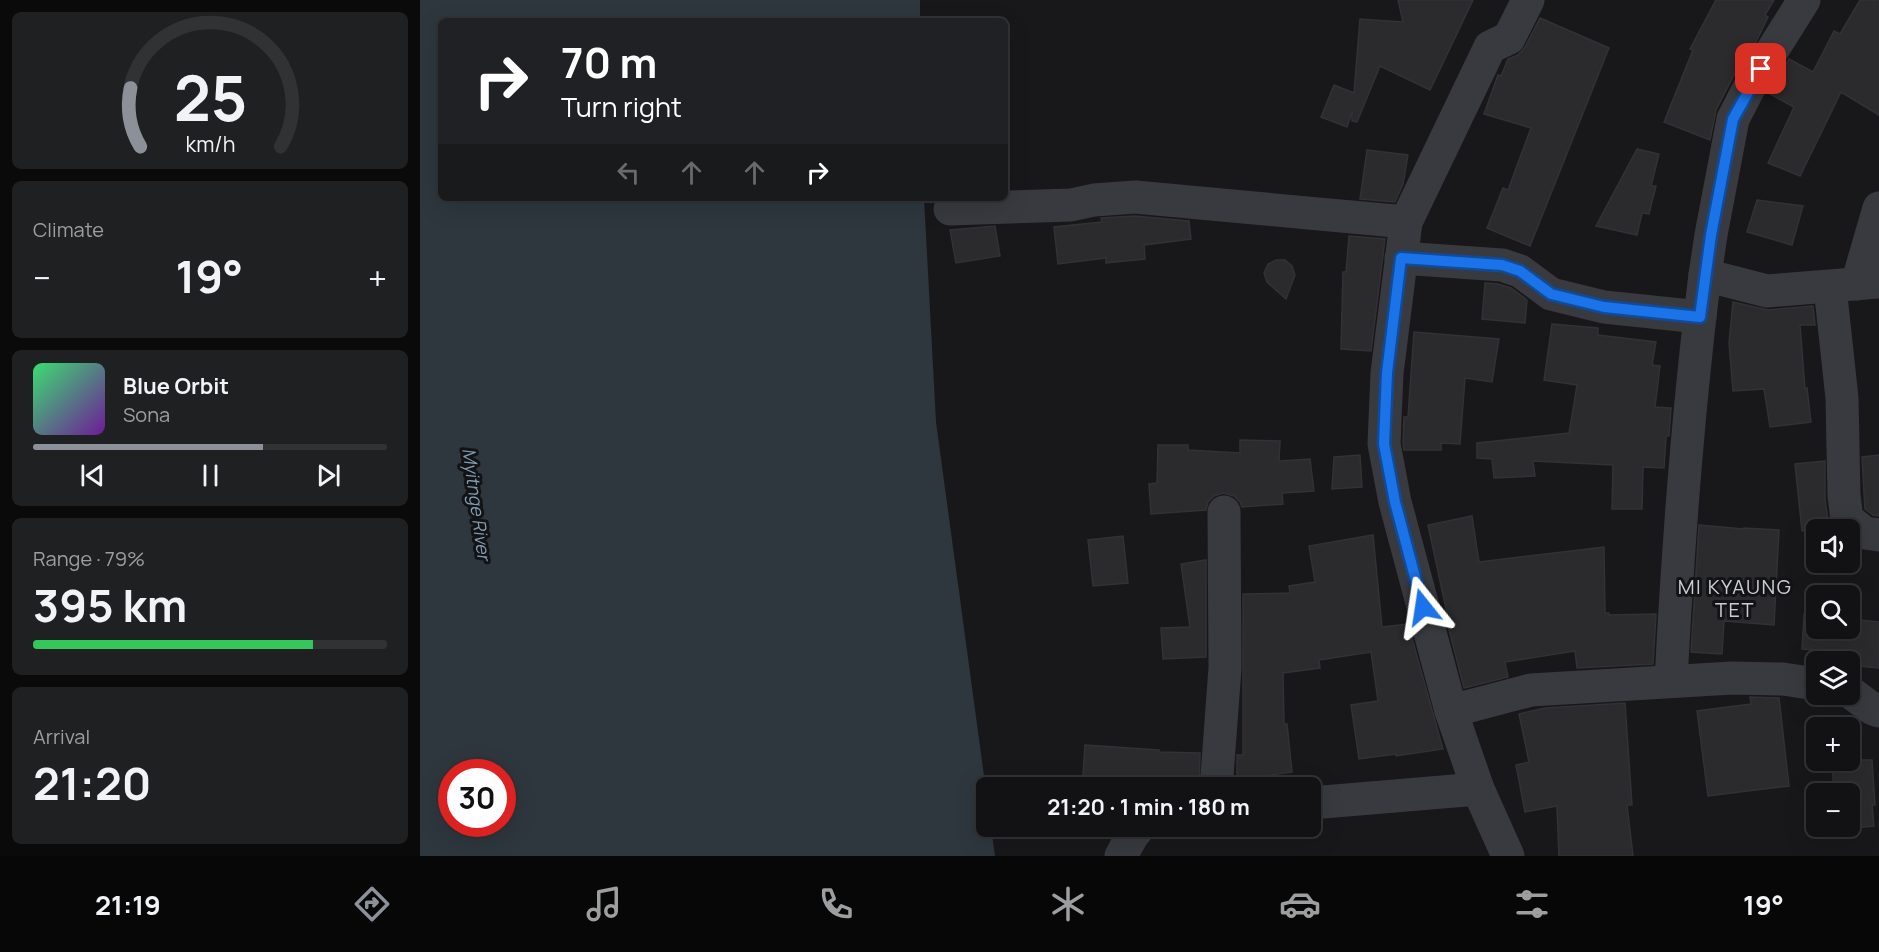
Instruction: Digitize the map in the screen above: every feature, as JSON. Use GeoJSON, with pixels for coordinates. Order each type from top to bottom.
{"type":"FeatureCollection","features":[{"type":"Feature","properties":{"kind":"street"},"geometry":{"type":"LineString","coordinates":[[1508,856],[1478,789],[1452,711],[1395,502],[1384,444],[1387,373],[1407,222],[1490,47],[1509,38],[1528,0]]}},
{"type":"Feature","properties":{"kind":"street"},"geometry":{"type":"LineString","coordinates":[[1671,681],[1682,505],[1700,317],[1716,202],[1733,119],[1750,86],[1804,0]]}},
{"type":"Feature","properties":{"kind":"street"},"geometry":{"type":"LineString","coordinates":[[950,209],[1071,205],[1095,200],[1135,197],[1407,222]]}},
{"type":"Feature","properties":{"kind":"street"},"geometry":{"type":"LineString","coordinates":[[1879,208],[1855,284],[1842,398],[1844,496],[1847,519],[1865,533],[1879,535]]}},
{"type":"Feature","properties":{"kind":"street"},"geometry":{"type":"LineString","coordinates":[[1401,258],[1502,265],[1520,271],[1551,294],[1604,307],[1700,317]]}},
{"type":"Feature","properties":{"kind":"street"},"geometry":{"type":"LineString","coordinates":[[1705,275],[1767,291],[1855,284]]}},
{"type":"Feature","properties":{"kind":"street"},"geometry":{"type":"LineString","coordinates":[[1219,777],[1225,668],[1224,512]]}},
{"type":"Feature","properties":{"kind":"street"},"geometry":{"type":"LineString","coordinates":[[1452,711],[1531,690],[1732,678],[1783,679],[1806,682]]}},
{"type":"Feature","properties":{"kind":"street"},"geometry":{"type":"LineString","coordinates":[[1860,700],[1879,711]]}},
{"type":"Feature","properties":{"kind":"street"},"geometry":{"type":"LineString","coordinates":[[1321,802],[1478,789]]}},
{"type":"Feature","properties":{"kind":"street"},"geometry":{"type":"LineString","coordinates":[[1121,856],[1131,837]]}},
{"type":"Feature","properties":{"kind":"water","name":"Myitnge River"},"geometry":{"type":"Polygon","coordinates":[[[420,0],[920,0],[920,18],[438,18],[438,201],[924,201],[936,422],[984,777],[976,777],[976,837],[992,837],[995,856],[420,856],[420,0]]]}},
{"type":"Feature","properties":{"kind":"building"},"geometry":{"type":"Polygon","coordinates":[[[1398,0],[1473,0],[1430,90],[1380,66],[1357,122],[1352,121],[1352,112],[1347,127],[1321,117],[1334,85],[1354,93],[1360,19],[1403,22],[1398,0]]]}},
{"type":"Feature","properties":{"kind":"building"},"geometry":{"type":"Polygon","coordinates":[[[1716,0],[1774,0],[1765,15],[1768,17],[1756,42],[1733,77],[1716,110],[1710,140],[1664,122],[1693,50],[1690,49],[1716,0]]]}},
{"type":"Feature","properties":{"kind":"building"},"geometry":{"type":"Polygon","coordinates":[[[1860,0],[1879,0],[1879,115],[1841,92],[1800,176],[1768,163],[1794,107],[1768,93],[1789,59],[1813,72],[1834,31],[1840,34],[1860,0]]]}},
{"type":"Feature","properties":{"kind":"building"},"geometry":{"type":"Polygon","coordinates":[[[1540,18],[1609,48],[1530,246],[1487,228],[1503,188],[1508,190],[1531,128],[1484,114],[1498,75],[1501,76],[1508,59],[1518,55],[1525,47],[1540,18]]]}},
{"type":"Feature","properties":{"kind":"building"},"geometry":{"type":"Polygon","coordinates":[[[1637,149],[1659,154],[1651,186],[1656,186],[1649,214],[1642,213],[1637,235],[1596,226],[1637,149]]]}},
{"type":"Feature","properties":{"kind":"building"},"geometry":{"type":"Polygon","coordinates":[[[1367,150],[1408,155],[1403,184],[1395,202],[1360,199],[1367,150]]]}},
{"type":"Feature","properties":{"kind":"building"},"geometry":{"type":"Polygon","coordinates":[[[1757,200],[1803,206],[1792,245],[1747,232],[1757,200]]]}},
{"type":"Feature","properties":{"kind":"building"},"geometry":{"type":"Polygon","coordinates":[[[1135,216],[1189,221],[1191,239],[1144,245],[1145,259],[1106,263],[1106,258],[1058,264],[1054,227],[1102,222],[1101,218],[1135,216]]]}},
{"type":"Feature","properties":{"kind":"building"},"geometry":{"type":"Polygon","coordinates":[[[995,226],[1000,256],[956,263],[950,230],[995,226]]]}},
{"type":"Feature","properties":{"kind":"building"},"geometry":{"type":"Polygon","coordinates":[[[1349,236],[1385,239],[1371,351],[1341,349],[1343,272],[1346,272],[1349,236]]]}},
{"type":"Feature","properties":{"kind":"building"},"geometry":{"type":"Polygon","coordinates":[[[1276,260],[1285,260],[1292,266],[1295,275],[1286,299],[1267,282],[1264,273],[1268,264],[1276,260]]]}},
{"type":"Feature","properties":{"kind":"building"},"geometry":{"type":"Polygon","coordinates":[[[1485,283],[1511,288],[1527,300],[1525,323],[1482,319],[1485,283]]]}},
{"type":"Feature","properties":{"kind":"building"},"geometry":{"type":"Polygon","coordinates":[[[1733,302],[1768,310],[1813,306],[1815,325],[1800,325],[1805,389],[1807,388],[1811,422],[1770,427],[1764,389],[1733,391],[1729,343],[1733,302]]]}},
{"type":"Feature","properties":{"kind":"building"},"geometry":{"type":"Polygon","coordinates":[[[1552,324],[1598,328],[1598,335],[1656,342],[1652,365],[1660,366],[1655,407],[1671,408],[1669,436],[1666,436],[1664,468],[1643,467],[1642,509],[1612,509],[1613,465],[1533,461],[1535,476],[1494,478],[1492,459],[1477,458],[1477,443],[1569,433],[1577,385],[1544,380],[1552,324]]]}},
{"type":"Feature","properties":{"kind":"building"},"geometry":{"type":"Polygon","coordinates":[[[1414,332],[1499,339],[1492,382],[1465,378],[1460,444],[1441,443],[1441,450],[1404,450],[1404,417],[1408,417],[1414,332]]]}},
{"type":"Feature","properties":{"kind":"building"},"geometry":{"type":"Polygon","coordinates":[[[1240,440],[1280,441],[1279,461],[1310,459],[1314,491],[1282,493],[1283,504],[1242,507],[1234,496],[1223,493],[1214,496],[1208,502],[1206,510],[1151,514],[1149,484],[1157,483],[1158,445],[1188,445],[1188,450],[1240,453],[1240,440]]]}},
{"type":"Feature","properties":{"kind":"building"},"geometry":{"type":"Polygon","coordinates":[[[1360,455],[1362,487],[1332,489],[1334,457],[1360,455]]]}},
{"type":"Feature","properties":{"kind":"building"},"geometry":{"type":"Polygon","coordinates":[[[1879,455],[1879,516],[1865,509],[1862,457],[1879,455]]]}},
{"type":"Feature","properties":{"kind":"building"},"geometry":{"type":"Polygon","coordinates":[[[1825,461],[1828,519],[1806,519],[1806,531],[1802,531],[1795,464],[1825,461]]]}},
{"type":"Feature","properties":{"kind":"building"},"geometry":{"type":"Polygon","coordinates":[[[1472,516],[1479,562],[1604,547],[1605,613],[1609,615],[1656,614],[1653,664],[1577,668],[1575,651],[1505,662],[1508,677],[1464,688],[1446,618],[1448,618],[1428,525],[1472,516]]]}},
{"type":"Feature","properties":{"kind":"building"},"geometry":{"type":"Polygon","coordinates":[[[1699,525],[1779,530],[1774,625],[1724,621],[1722,654],[1691,652],[1699,525]]]}},
{"type":"Feature","properties":{"kind":"building"},"geometry":{"type":"Polygon","coordinates":[[[1373,535],[1382,627],[1408,624],[1443,749],[1359,759],[1351,705],[1378,701],[1371,652],[1319,660],[1320,668],[1283,673],[1284,724],[1287,724],[1292,772],[1262,777],[1237,777],[1237,755],[1243,755],[1243,594],[1290,593],[1289,586],[1315,582],[1309,546],[1373,535]]]}},
{"type":"Feature","properties":{"kind":"building"},"geometry":{"type":"Polygon","coordinates":[[[1123,536],[1128,583],[1093,586],[1088,540],[1123,536]]]}},
{"type":"Feature","properties":{"kind":"building"},"geometry":{"type":"Polygon","coordinates":[[[1206,560],[1206,657],[1163,659],[1161,628],[1190,627],[1181,564],[1206,560]]]}},
{"type":"Feature","properties":{"kind":"building"},"geometry":{"type":"Polygon","coordinates":[[[1804,614],[1806,614],[1806,639],[1860,639],[1860,620],[1879,622],[1879,668],[1860,666],[1860,651],[1802,649],[1804,614]]]}},
{"type":"Feature","properties":{"kind":"building"},"geometry":{"type":"Polygon","coordinates":[[[1750,697],[1779,698],[1789,786],[1708,796],[1697,711],[1751,704],[1750,697]]]}},
{"type":"Feature","properties":{"kind":"building"},"geometry":{"type":"Polygon","coordinates":[[[1625,703],[1632,805],[1627,805],[1633,856],[1559,856],[1557,806],[1525,812],[1516,765],[1529,762],[1519,714],[1545,708],[1625,703]]]}},
{"type":"Feature","properties":{"kind":"building"},"geometry":{"type":"Polygon","coordinates":[[[1085,745],[1159,750],[1159,752],[1200,753],[1199,777],[1083,777],[1085,745]]]}},
{"type":"Feature","properties":{"kind":"building"},"geometry":{"type":"Polygon","coordinates":[[[1860,760],[1872,760],[1874,826],[1860,827],[1860,783],[1833,783],[1833,771],[1860,771],[1860,760]]]}},
{"type":"Feature","properties":{"kind":"district","name":"MI KYAUNG TET"},"geometry":{"type":"Point","coordinates":[1735,598]}},
{"type":"Feature","properties":{"kind":"route"},"geometry":{"type":"LineString","coordinates":[[1423,607],[1395,502],[1384,444],[1387,373],[1401,258],[1502,265],[1520,271],[1551,294],[1604,307],[1700,317],[1711,235],[1733,119],[1761,69]]}}]}
